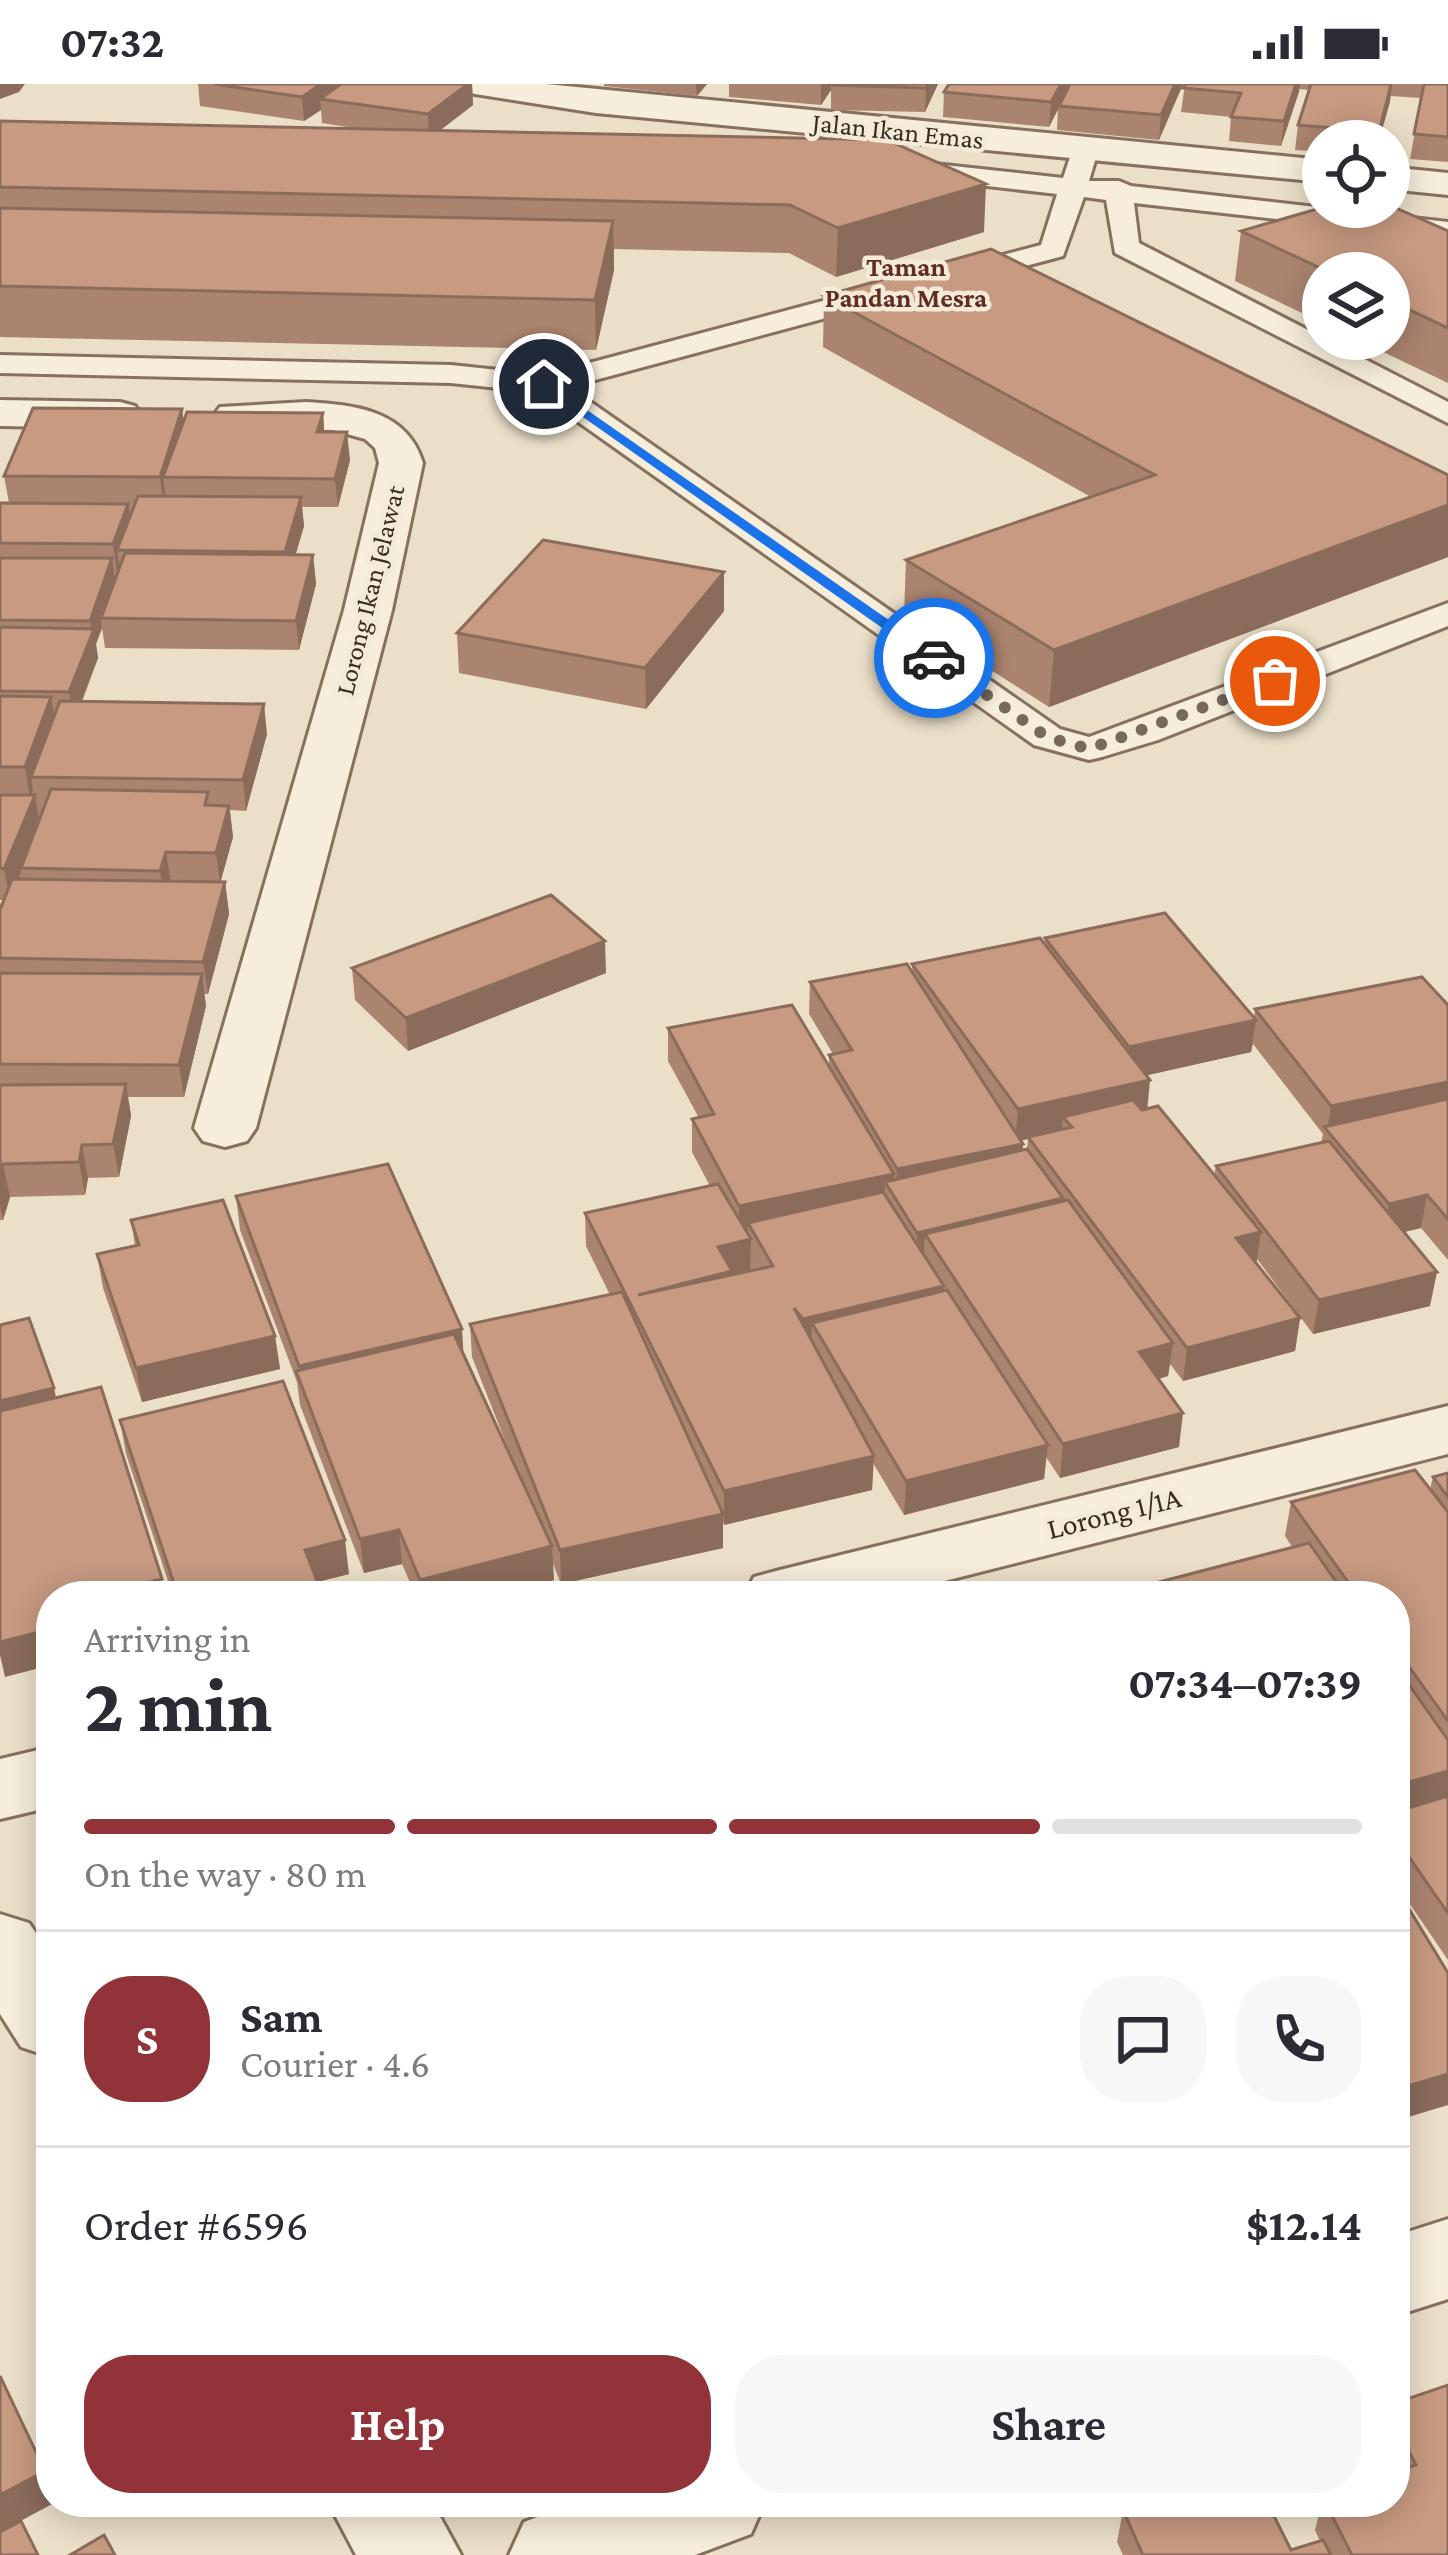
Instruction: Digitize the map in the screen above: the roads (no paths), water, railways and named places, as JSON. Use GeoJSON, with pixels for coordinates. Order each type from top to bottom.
{"type":"FeatureCollection","features":[{"type":"Feature","properties":{"kind":"street","name":"Jalan Ikan Emas"},"geometry":{"type":"LineString","coordinates":[[475,84],[1080,167],[1302,172]]}},
{"type":"Feature","properties":{"kind":"street"},"geometry":{"type":"LineString","coordinates":[[1410,180],[1448,184]]}},
{"type":"Feature","properties":{"kind":"street","name":"Lorong Ikan Jelawat"},"geometry":{"type":"LineString","coordinates":[[0,413],[347,417],[374,425],[400,448],[368,610],[225,1128]]}},
{"type":"Feature","properties":{"kind":"street","name":"Lorong 1/1A"},"geometry":{"type":"LineString","coordinates":[[840,1581],[1448,1430]]}},
{"type":"Feature","properties":{"kind":"street"},"geometry":{"type":"LineString","coordinates":[[0,1790],[36,1781]]}},
{"type":"Feature","properties":{"kind":"street"},"geometry":{"type":"LineString","coordinates":[[0,1947],[36,2000]]}},
{"type":"Feature","properties":{"kind":"street"},"geometry":{"type":"LineString","coordinates":[[1410,2271],[1448,2259]]}},
{"type":"Feature","properties":{"kind":"street"},"geometry":{"type":"LineString","coordinates":[[386,2517],[412,2555]]}},
{"type":"Feature","properties":{"kind":"street"},"geometry":{"type":"LineString","coordinates":[[558,2555],[672,2517]]}},
{"type":"Feature","properties":{"kind":"lane"},"geometry":{"type":"LineString","coordinates":[[862,164],[1080,167],[1119,189],[1448,230]]}},
{"type":"Feature","properties":{"kind":"lane"},"geometry":{"type":"LineString","coordinates":[[3,368],[451,374],[544,384],[1053,250],[1080,167]]}},
{"type":"Feature","properties":{"kind":"lane"},"geometry":{"type":"LineString","coordinates":[[1119,189],[1125,247],[1448,414]]}},
{"type":"Feature","properties":{"kind":"lane"},"geometry":{"type":"LineString","coordinates":[[544,384],[1047,737],[1089,749],[1145,732],[1448,614]]}},
{"type":"Feature","properties":{"kind":"district","name":"Taman Pandan Mesra"},"geometry":{"type":"Point","coordinates":[906,282]}}]}
